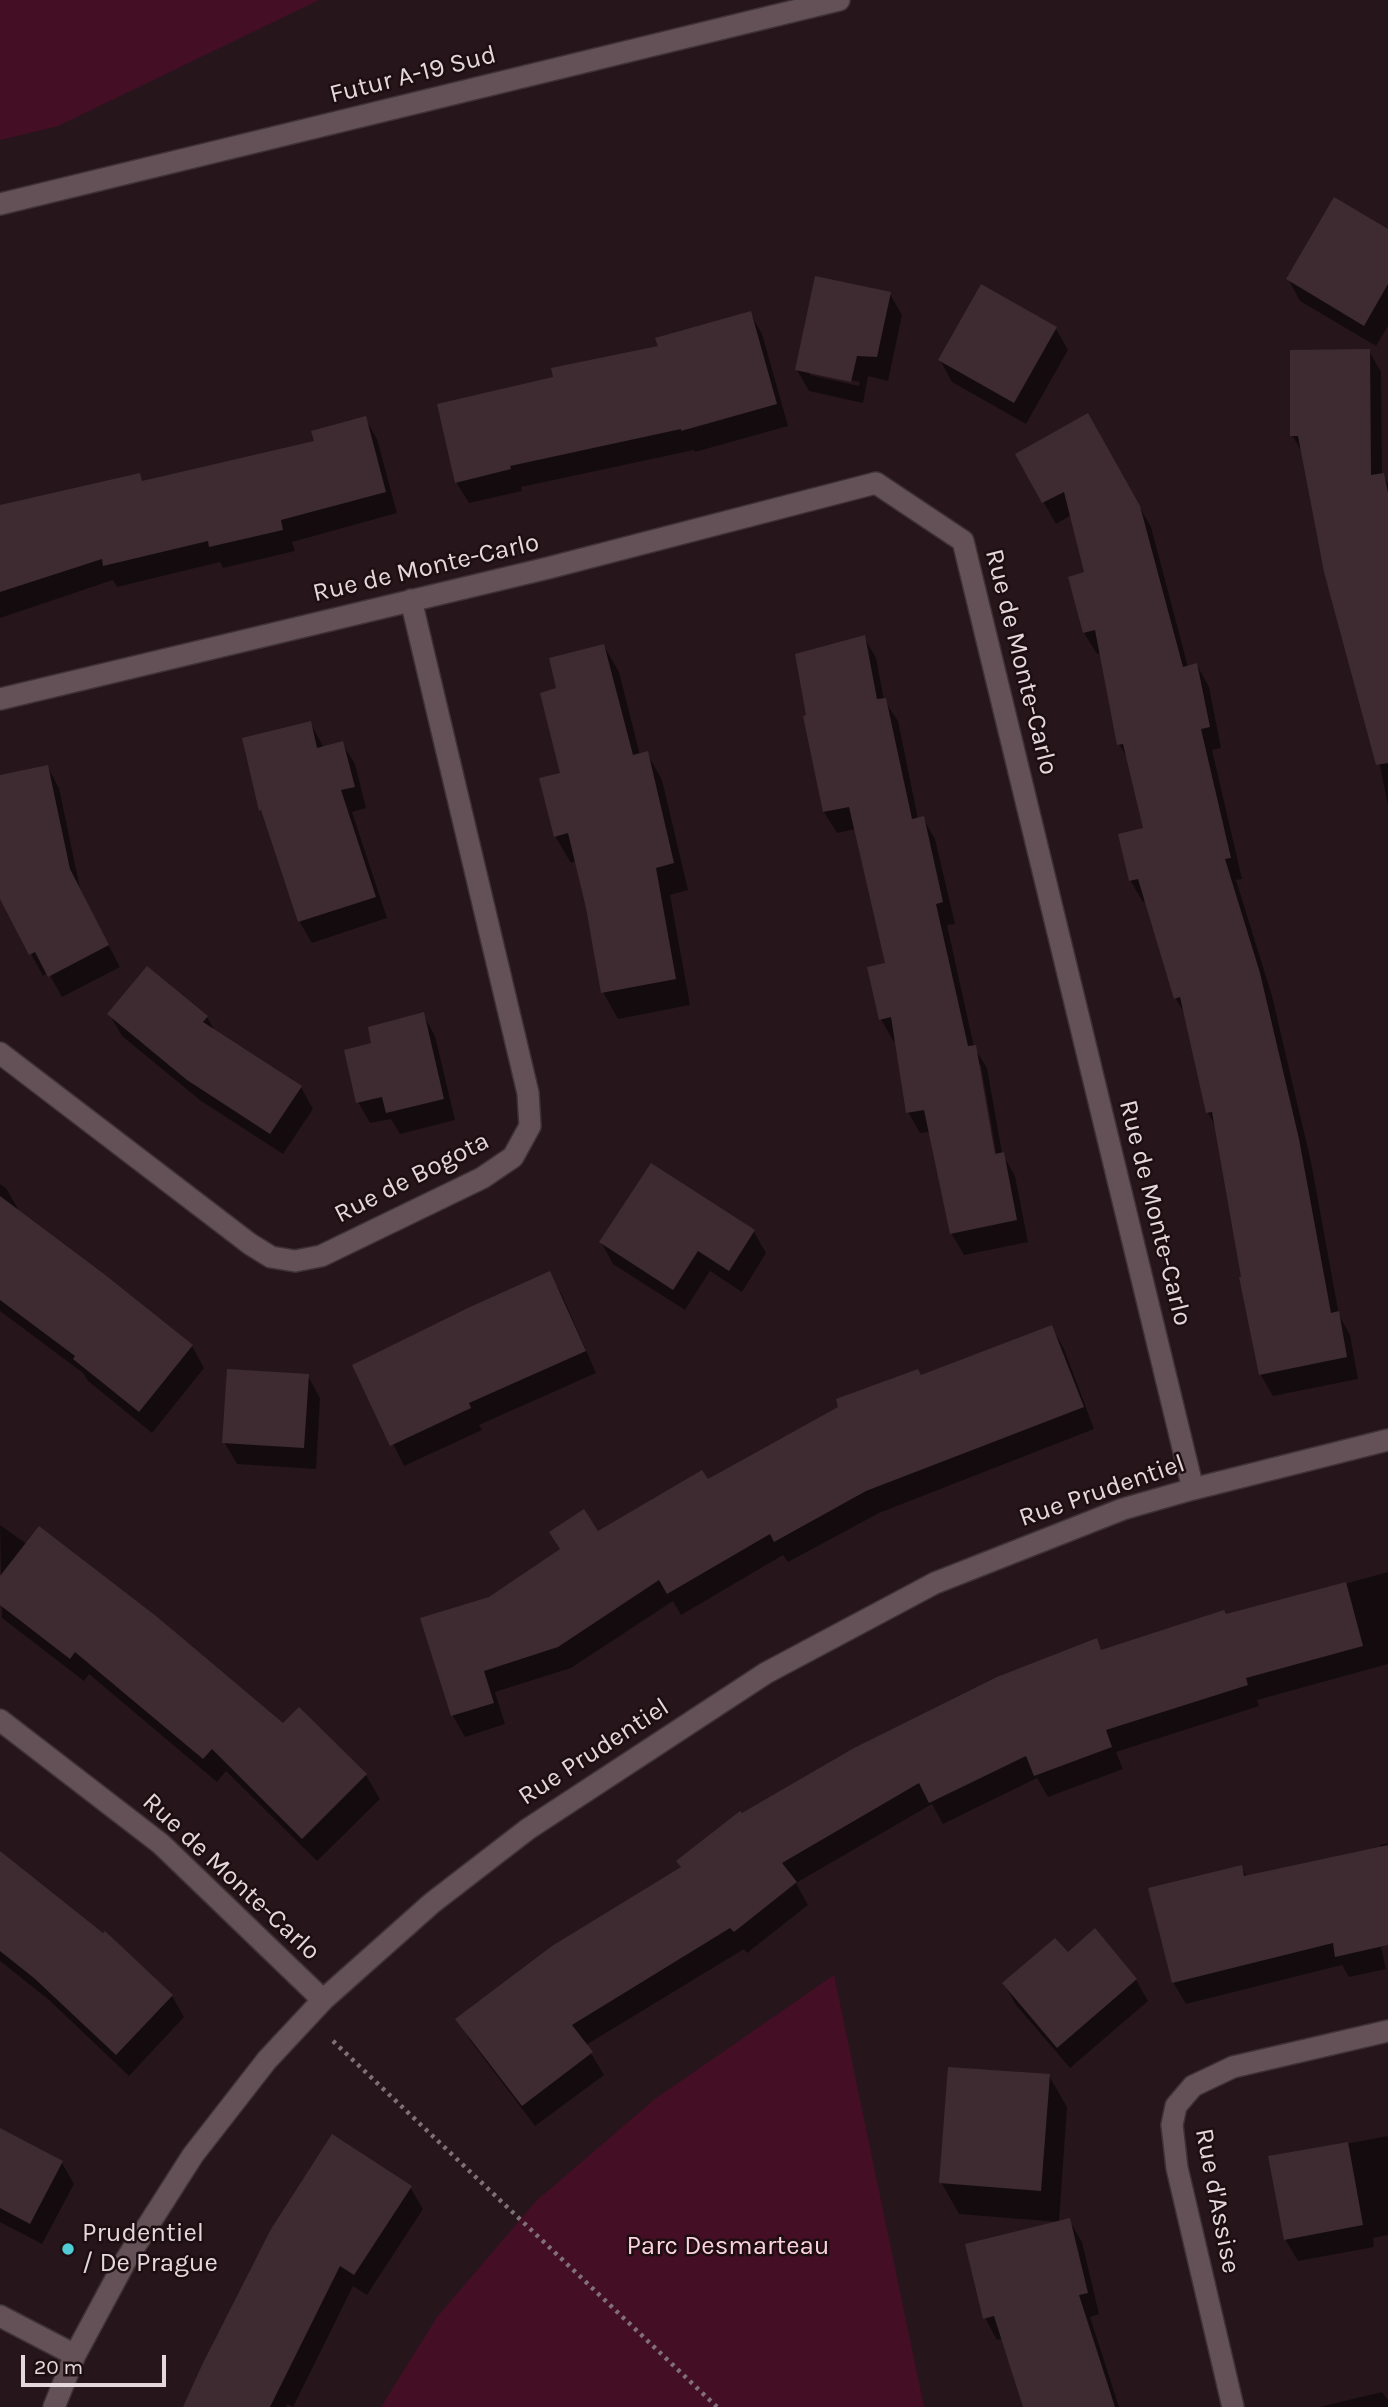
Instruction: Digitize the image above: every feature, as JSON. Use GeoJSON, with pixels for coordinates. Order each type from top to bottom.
{"type":"FeatureCollection","features":[{"type":"Feature","properties":{"kind":"street","name":"Futur A-19 Sud"},"geometry":{"type":"LineString","coordinates":[[0,204],[839,0]]}},
{"type":"Feature","properties":{"kind":"street","name":"Rue de Monte-Carlo"},"geometry":{"type":"LineString","coordinates":[[0,699],[548,568],[876,483],[963,541],[1193,1489]]}},
{"type":"Feature","properties":{"kind":"street","name":"Rue de Bogota"},"geometry":{"type":"LineString","coordinates":[[0,1053],[250,1244],[271,1257],[295,1261],[321,1255],[482,1178],[513,1157],[530,1126],[527,1093],[411,600]]}},
{"type":"Feature","properties":{"kind":"street","name":"Rue Prudentiel"},"geometry":{"type":"LineString","coordinates":[[54,2407],[75,2355],[126,2260],[193,2155],[267,2060],[323,2000],[432,1903],[527,1829],[766,1673],[935,1583],[1123,1510],[1193,1489],[1388,1440]]}},
{"type":"Feature","properties":{"kind":"street","name":"Rue de Monte-Carlo"},"geometry":{"type":"LineString","coordinates":[[0,1720],[161,1844],[323,2000]]}},
{"type":"Feature","properties":{"kind":"street","name":"Rue d'Assise"},"geometry":{"type":"LineString","coordinates":[[1233,2407],[1177,2168],[1172,2125],[1177,2106],[1193,2086],[1233,2067],[1388,2031]]}},
{"type":"Feature","properties":{"kind":"street"},"geometry":{"type":"LineString","coordinates":[[0,2316],[75,2355]]}},
{"type":"Feature","properties":{"kind":"path"},"geometry":{"type":"LineString","coordinates":[[307,2016],[717,2407]]}},
{"type":"Feature","properties":{"kind":"green space"},"geometry":{"type":"Polygon","coordinates":[[[0,0],[319,0],[58,126],[0,140],[0,0]]]}},
{"type":"Feature","properties":{"kind":"green space","name":"Parc Desmarteau"},"geometry":{"type":"Polygon","coordinates":[[[834,1975],[924,2407],[381,2407],[437,2317],[536,2201],[655,2099],[834,1975]]]}},
{"type":"Feature","properties":{"kind":"building"},"geometry":{"type":"Polygon","coordinates":[[[1334,197],[1388,229],[1388,284],[1364,326],[1286,279],[1334,197]]]}},
{"type":"Feature","properties":{"kind":"building"},"geometry":{"type":"Polygon","coordinates":[[[815,276],[891,292],[877,357],[857,356],[851,382],[795,370],[815,276]]]}},
{"type":"Feature","properties":{"kind":"building"},"geometry":{"type":"Polygon","coordinates":[[[981,284],[1057,327],[1014,403],[938,360],[981,284]]]}},
{"type":"Feature","properties":{"kind":"building"},"geometry":{"type":"Polygon","coordinates":[[[751,311],[777,404],[681,431],[510,466],[511,469],[455,483],[437,404],[553,377],[551,368],[658,346],[655,338],[751,311]]]}},
{"type":"Feature","properties":{"kind":"building"},"geometry":{"type":"Polygon","coordinates":[[[1370,349],[1371,475],[1384,473],[1388,493],[1388,763],[1376,765],[1324,572],[1298,436],[1290,436],[1290,350],[1370,349]]]}},
{"type":"Feature","properties":{"kind":"building"},"geometry":{"type":"Polygon","coordinates":[[[1088,413],[1140,506],[1183,667],[1197,663],[1210,727],[1201,729],[1231,858],[1225,859],[1260,973],[1299,1139],[1331,1313],[1339,1311],[1347,1357],[1259,1375],[1239,1277],[1212,1112],[1206,1113],[1180,997],[1174,999],[1138,879],[1129,881],[1118,834],[1143,828],[1123,744],[1117,745],[1095,630],[1083,633],[1068,577],[1084,572],[1064,492],[1042,503],[1015,454],[1088,413]]]}},
{"type":"Feature","properties":{"kind":"building"},"geometry":{"type":"Polygon","coordinates":[[[366,416],[386,492],[281,520],[283,530],[209,547],[208,541],[103,566],[102,559],[0,592],[0,505],[140,473],[142,481],[314,441],[311,431],[366,416]]]}},
{"type":"Feature","properties":{"kind":"building"},"geometry":{"type":"Polygon","coordinates":[[[865,635],[877,699],[886,698],[912,819],[924,816],[943,902],[936,904],[968,1046],[976,1045],[995,1154],[1004,1152],[1017,1220],[950,1234],[924,1110],[906,1113],[891,1017],[879,1020],[867,967],[885,963],[849,807],[823,812],[803,716],[806,715],[795,654],[865,635]]]}},
{"type":"Feature","properties":{"kind":"building"},"geometry":{"type":"Polygon","coordinates":[[[604,644],[633,755],[648,751],[674,863],[656,868],[676,979],[601,993],[586,908],[568,833],[554,837],[539,778],[560,773],[540,693],[556,688],[549,658],[604,644]]]}},
{"type":"Feature","properties":{"kind":"building"},"geometry":{"type":"Polygon","coordinates":[[[311,721],[317,748],[343,741],[355,787],[341,790],[376,897],[298,922],[261,810],[259,811],[242,738],[311,721]]]}},
{"type":"Feature","properties":{"kind":"building"},"geometry":{"type":"Polygon","coordinates":[[[48,765],[70,869],[109,945],[48,977],[35,952],[29,955],[0,899],[0,775],[48,765]]]}},
{"type":"Feature","properties":{"kind":"building"},"geometry":{"type":"Polygon","coordinates":[[[147,966],[208,1016],[203,1022],[302,1086],[270,1134],[187,1080],[107,1014],[147,966]]]}},
{"type":"Feature","properties":{"kind":"building"},"geometry":{"type":"Polygon","coordinates":[[[424,1012],[444,1099],[386,1113],[382,1097],[356,1103],[344,1050],[371,1043],[368,1027],[424,1012]]]}},
{"type":"Feature","properties":{"kind":"building"},"geometry":{"type":"Polygon","coordinates":[[[651,1163],[755,1230],[729,1271],[698,1251],[673,1290],[599,1242],[651,1163]]]}},
{"type":"Feature","properties":{"kind":"building"},"geometry":{"type":"Polygon","coordinates":[[[0,1196],[193,1345],[139,1412],[73,1359],[75,1356],[0,1300],[0,1196]]]}},
{"type":"Feature","properties":{"kind":"building"},"geometry":{"type":"Polygon","coordinates":[[[550,1271],[586,1351],[469,1403],[471,1408],[390,1446],[352,1365],[550,1271]]]}},
{"type":"Feature","properties":{"kind":"building"},"geometry":{"type":"Polygon","coordinates":[[[1052,1325],[1084,1407],[866,1491],[774,1542],[770,1534],[667,1594],[659,1580],[558,1647],[484,1671],[494,1703],[451,1716],[420,1618],[489,1597],[560,1549],[549,1532],[584,1509],[598,1531],[702,1470],[708,1479],[838,1407],[836,1399],[918,1369],[921,1375],[1052,1325]]]}},
{"type":"Feature","properties":{"kind":"building"},"geometry":{"type":"Polygon","coordinates":[[[227,1369],[309,1374],[304,1448],[222,1443],[227,1369]]]}},
{"type":"Feature","properties":{"kind":"building"},"geometry":{"type":"Polygon","coordinates":[[[39,1526],[156,1616],[283,1723],[299,1707],[367,1774],[302,1839],[212,1749],[203,1759],[75,1652],[70,1659],[0,1605],[0,1576],[39,1526]]]}},
{"type":"Feature","properties":{"kind":"building"},"geometry":{"type":"Polygon","coordinates":[[[1346,1582],[1363,1646],[1246,1678],[1248,1685],[1106,1730],[1112,1747],[1034,1776],[1026,1756],[929,1803],[919,1783],[782,1863],[797,1882],[734,1932],[730,1928],[572,2025],[593,2052],[522,2106],[455,2019],[552,1946],[681,1867],[676,1861],[740,1811],[742,1813],[854,1748],[997,1677],[1097,1638],[1101,1650],[1224,1610],[1226,1614],[1346,1582]]]}},
{"type":"Feature","properties":{"kind":"building"},"geometry":{"type":"Polygon","coordinates":[[[1388,1845],[1388,1945],[1335,1957],[1333,1943],[1172,1983],[1148,1888],[1242,1865],[1244,1876],[1388,1845]]]}},
{"type":"Feature","properties":{"kind":"building"},"geometry":{"type":"Polygon","coordinates":[[[0,1851],[103,1933],[105,1931],[173,1995],[116,2055],[34,1978],[0,1951],[0,1851]]]}},
{"type":"Feature","properties":{"kind":"building"},"geometry":{"type":"Polygon","coordinates":[[[1095,1928],[1137,1979],[1057,2048],[1002,1983],[1055,1938],[1068,1952],[1095,1928]]]}},
{"type":"Feature","properties":{"kind":"building"},"geometry":{"type":"Polygon","coordinates":[[[948,2067],[1050,2074],[1041,2191],[939,2183],[948,2067]]]}},
{"type":"Feature","properties":{"kind":"building"},"geometry":{"type":"Polygon","coordinates":[[[0,2128],[63,2161],[30,2224],[0,2208],[0,2128]]]}},
{"type":"Feature","properties":{"kind":"building"},"geometry":{"type":"Polygon","coordinates":[[[332,2134],[412,2186],[354,2275],[340,2266],[270,2407],[183,2407],[271,2229],[332,2134]]]}},
{"type":"Feature","properties":{"kind":"building"},"geometry":{"type":"Polygon","coordinates":[[[1348,2142],[1363,2225],[1284,2240],[1268,2156],[1348,2142]]]}},
{"type":"Feature","properties":{"kind":"building"},"geometry":{"type":"Polygon","coordinates":[[[1070,2218],[1088,2293],[1079,2295],[1115,2407],[1023,2407],[994,2316],[983,2319],[965,2244],[1070,2218]]]}},
{"type":"Feature","properties":{"kind":"place","name":"Prudentiel / De Prague"},"geometry":{"type":"Point","coordinates":[68,2249]}}]}
